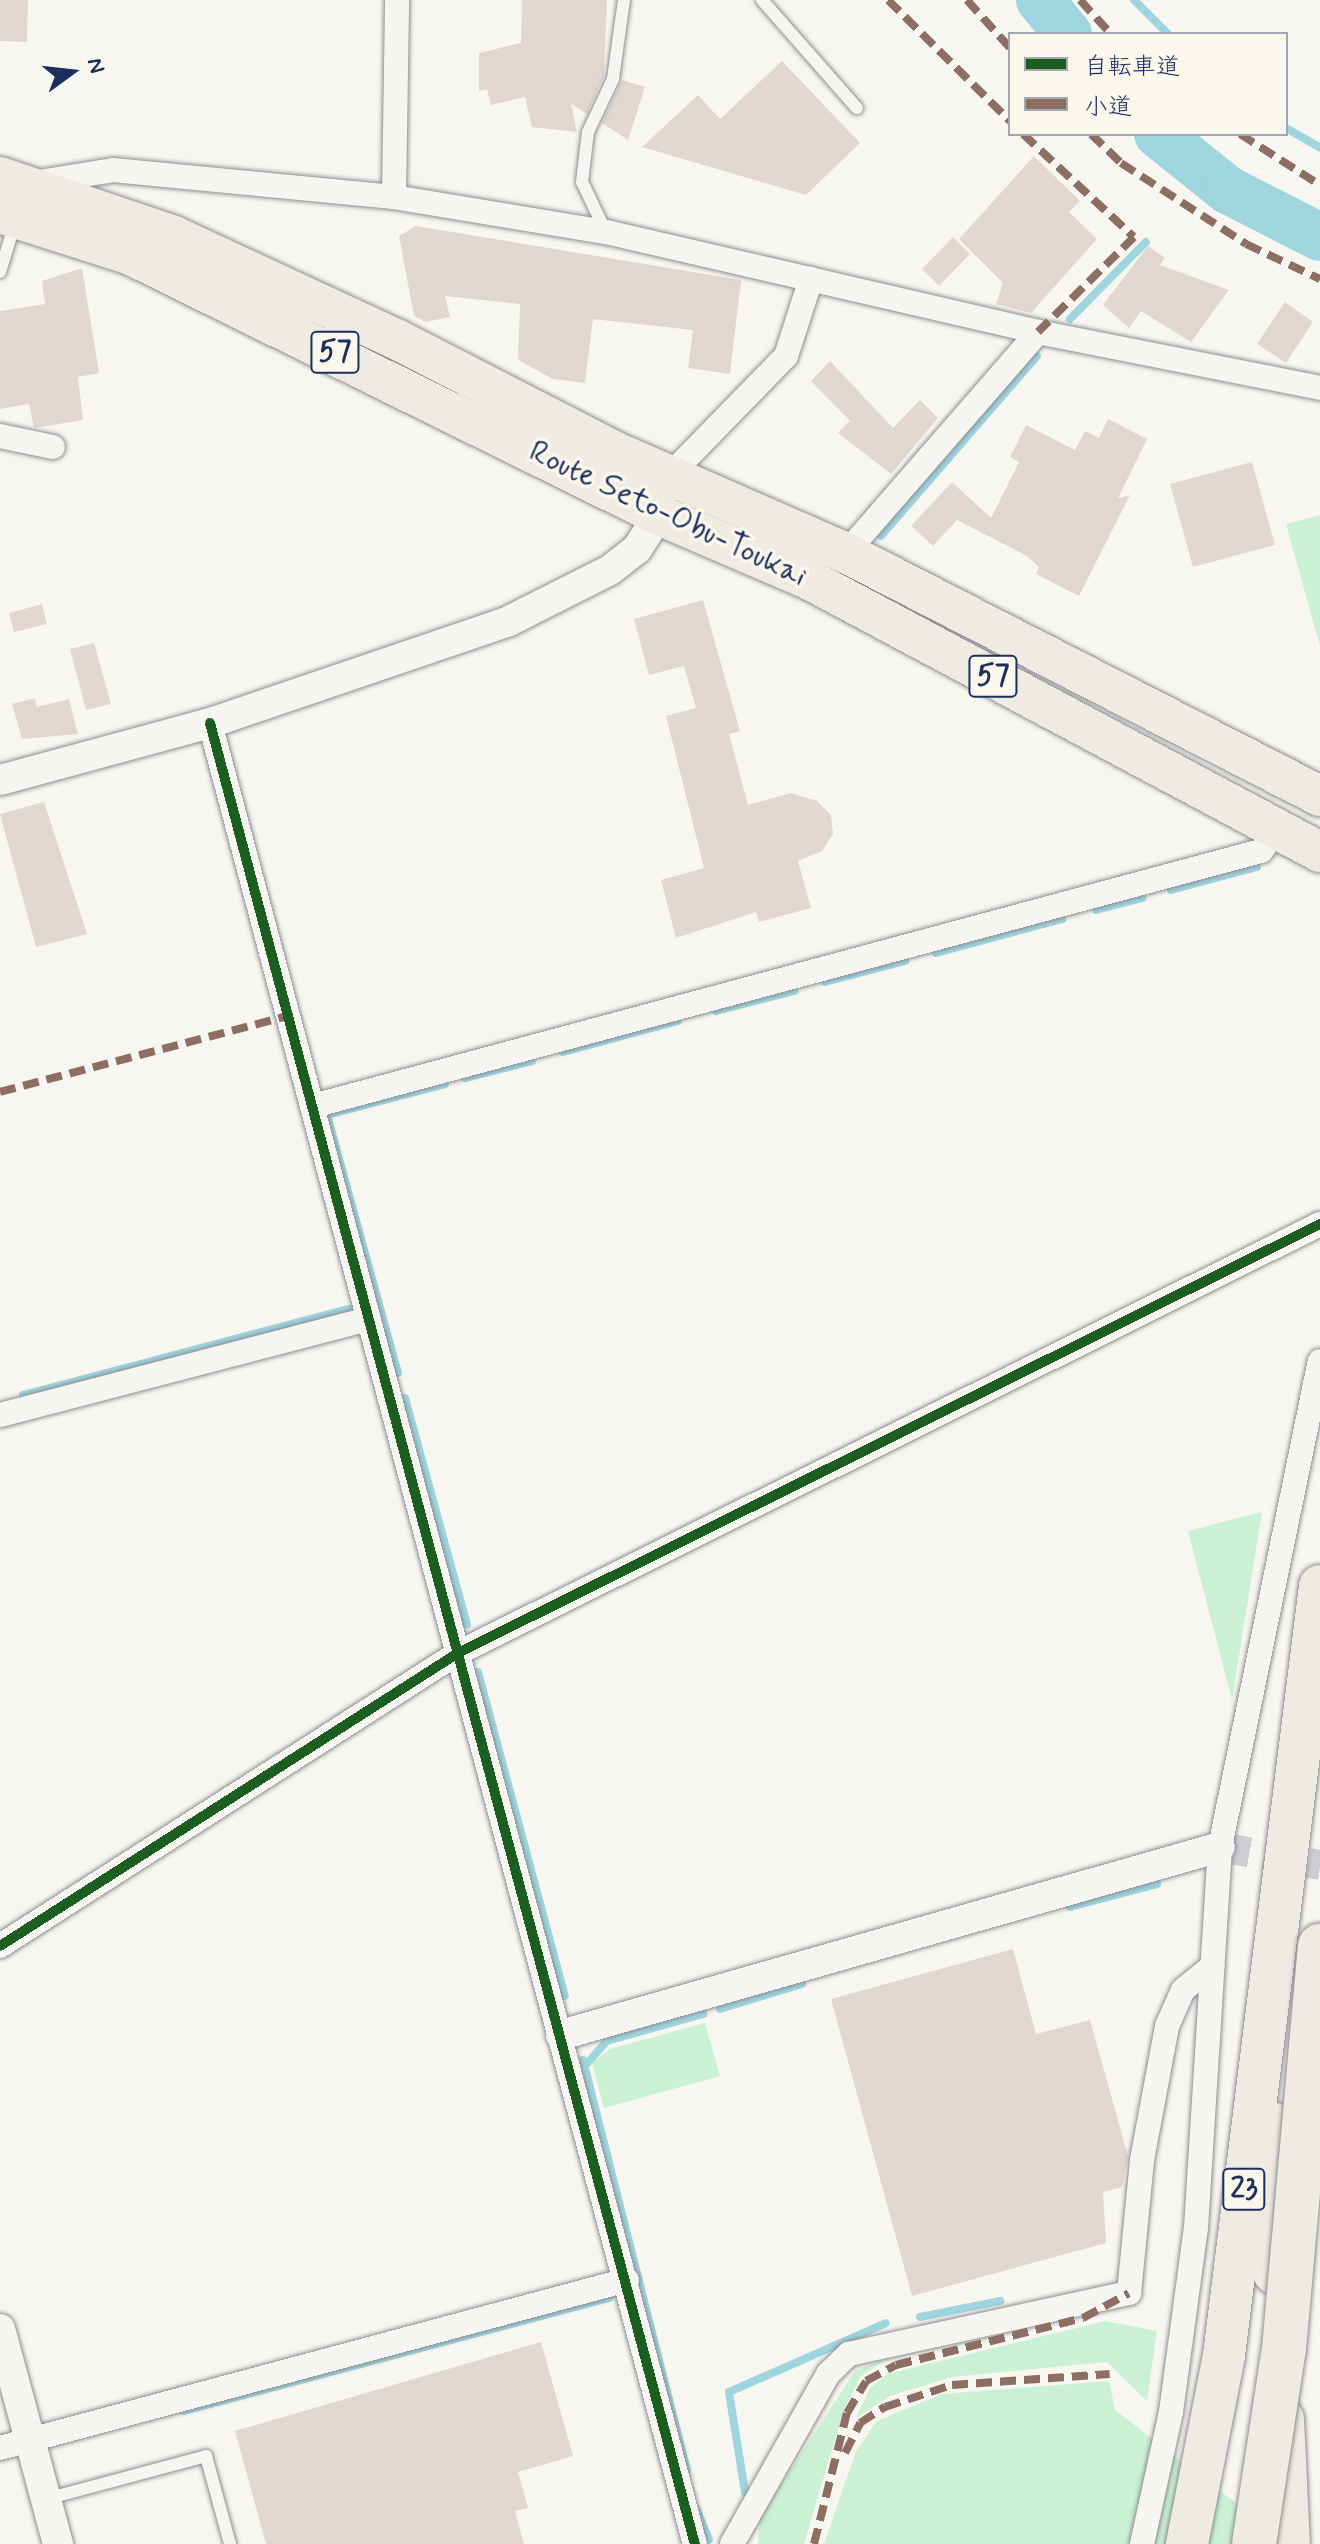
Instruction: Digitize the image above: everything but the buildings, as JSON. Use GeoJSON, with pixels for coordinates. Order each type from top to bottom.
{"type":"FeatureCollection","features":[{"type":"Feature","properties":{"kind":"highway","name":"23"},"geometry":{"type":"LineString","coordinates":[[1187,2544],[1208,2446],[1320,1586]]}},
{"type":"Feature","properties":{"kind":"highway","name":"23"},"geometry":{"type":"LineString","coordinates":[[1274,1930],[1273,2253],[1289,2544]]}},
{"type":"Feature","properties":{"kind":"highway"},"geometry":{"type":"LineString","coordinates":[[1254,2544],[1284,2349],[1320,1946]]}},
{"type":"Feature","properties":{"kind":"main road","name":"Route Seto-Obu-Toukai"},"geometry":{"type":"LineString","coordinates":[[11,198],[174,236],[670,475],[846,553],[1318,788]]}},
{"type":"Feature","properties":{"kind":"main road","name":"Route Seto-Obu-Toukai"},"geometry":{"type":"LineString","coordinates":[[11,198],[221,296],[659,515],[812,581],[1280,827],[1320,852]]}},
{"type":"Feature","properties":{"kind":"street"},"geometry":{"type":"LineString","coordinates":[[394,197],[397,0]]}},
{"type":"Feature","properties":{"kind":"street"},"geometry":{"type":"LineString","coordinates":[[11,198],[113,170],[394,197],[606,232],[1038,332],[1320,388]]}},
{"type":"Feature","properties":{"kind":"street"},"geometry":{"type":"LineString","coordinates":[[0,780],[210,723],[541,607],[610,570],[637,549],[659,515],[670,475],[786,356],[811,279]]}},
{"type":"Feature","properties":{"kind":"street"},"geometry":{"type":"LineString","coordinates":[[846,553],[1038,332]]}},
{"type":"Feature","properties":{"kind":"street"},"geometry":{"type":"LineString","coordinates":[[0,436],[53,447]]}},
{"type":"Feature","properties":{"kind":"street"},"geometry":{"type":"LineString","coordinates":[[210,723],[695,2544]]}},
{"type":"Feature","properties":{"kind":"street"},"geometry":{"type":"LineString","coordinates":[[313,1106],[1261,851],[1280,827]]}},
{"type":"Feature","properties":{"kind":"street"},"geometry":{"type":"LineString","coordinates":[[0,1946],[458,1653],[1320,1224]]}},
{"type":"Feature","properties":{"kind":"street"},"geometry":{"type":"LineString","coordinates":[[0,1415],[369,1319]]}},
{"type":"Feature","properties":{"kind":"street"},"geometry":{"type":"LineString","coordinates":[[1142,2544],[1171,2412],[1196,2228],[1220,1847],[1320,1361]]}},
{"type":"Feature","properties":{"kind":"street"},"geometry":{"type":"LineString","coordinates":[[561,2035],[1220,1847]]}},
{"type":"Feature","properties":{"kind":"street"},"geometry":{"type":"LineString","coordinates":[[732,2544],[828,2374],[849,2354],[1129,2293],[1142,2160],[1167,2026],[1183,1990],[1213,1966]]}},
{"type":"Feature","properties":{"kind":"street"},"geometry":{"type":"LineString","coordinates":[[0,2448],[627,2280]]}},
{"type":"Feature","properties":{"kind":"street"},"geometry":{"type":"LineString","coordinates":[[0,2329],[58,2544]]}},
{"type":"Feature","properties":{"kind":"lane"},"geometry":{"type":"LineString","coordinates":[[606,232],[582,182],[588,132],[613,79],[624,0]]}},
{"type":"Feature","properties":{"kind":"lane"},"geometry":{"type":"LineString","coordinates":[[762,0],[857,108]]}},
{"type":"Feature","properties":{"kind":"lane"},"geometry":{"type":"LineString","coordinates":[[0,272],[11,198]]}},
{"type":"Feature","properties":{"kind":"lane"},"geometry":{"type":"LineString","coordinates":[[46,2499],[206,2456],[230,2544]]}},
{"type":"Feature","properties":{"kind":"green space"},"geometry":{"type":"Polygon","coordinates":[[[1320,515],[1320,646],[1286,524],[1320,515]]]}},
{"type":"Feature","properties":{"kind":"green space"},"geometry":{"type":"Polygon","coordinates":[[[1262,1512],[1232,1700],[1188,1531],[1262,1512]]]}},
{"type":"Feature","properties":{"kind":"green space"},"geometry":{"type":"Polygon","coordinates":[[[705,2023],[720,2076],[604,2108],[592,2063],[610,2049],[705,2023]]]}},
{"type":"Feature","properties":{"kind":"green space"},"geometry":{"type":"Polygon","coordinates":[[[1105,2321],[1157,2331],[1147,2401],[1107,2362],[952,2377],[890,2396],[856,2418],[870,2388],[887,2374],[1105,2321]]]}},
{"type":"Feature","properties":{"kind":"green space"},"geometry":{"type":"Polygon","coordinates":[[[892,2356],[861,2376],[844,2409],[804,2544],[758,2544],[760,2517],[855,2371],[892,2356]]]}},
{"type":"Feature","properties":{"kind":"green space"},"geometry":{"type":"Polygon","coordinates":[[[1109,2381],[1115,2410],[1289,2544],[824,2544],[856,2451],[877,2421],[942,2394],[1109,2381]]]}},
{"type":"Feature","properties":{"kind":"waterway"},"geometry":{"type":"LineString","coordinates":[[1040,0],[1066,32]]}},
{"type":"Feature","properties":{"kind":"waterway"},"geometry":{"type":"LineString","coordinates":[[1134,0],[1166,32]]}},
{"type":"Feature","properties":{"kind":"waterway"},"geometry":{"type":"LineString","coordinates":[[1288,129],[1320,148]]}},
{"type":"Feature","properties":{"kind":"waterway"},"geometry":{"type":"LineString","coordinates":[[1160,136],[1228,190],[1320,237]]}},
{"type":"Feature","properties":{"kind":"waterway"},"geometry":{"type":"LineString","coordinates":[[1070,319],[1146,242]]}},
{"type":"Feature","properties":{"kind":"waterway"},"geometry":{"type":"LineString","coordinates":[[881,536],[1037,356]]}},
{"type":"Feature","properties":{"kind":"waterway"},"geometry":{"type":"LineString","coordinates":[[1171,890],[1257,867]]}},
{"type":"Feature","properties":{"kind":"waterway"},"geometry":{"type":"LineString","coordinates":[[1096,910],[1142,898]]}},
{"type":"Feature","properties":{"kind":"waterway"},"geometry":{"type":"LineString","coordinates":[[936,953],[1062,919]]}},
{"type":"Feature","properties":{"kind":"waterway"},"geometry":{"type":"LineString","coordinates":[[825,982],[905,961]]}},
{"type":"Feature","properties":{"kind":"waterway"},"geometry":{"type":"LineString","coordinates":[[716,1011],[794,991]]}},
{"type":"Feature","properties":{"kind":"waterway"},"geometry":{"type":"LineString","coordinates":[[563,1052],[678,1021]]}},
{"type":"Feature","properties":{"kind":"waterway"},"geometry":{"type":"LineString","coordinates":[[465,1078],[532,1061]]}},
{"type":"Feature","properties":{"kind":"waterway"},"geometry":{"type":"LineString","coordinates":[[398,1373],[327,1115],[445,1084]]}},
{"type":"Feature","properties":{"kind":"waterway"},"geometry":{"type":"LineString","coordinates":[[23,1395],[349,1309]]}},
{"type":"Feature","properties":{"kind":"waterway"},"geometry":{"type":"LineString","coordinates":[[405,1398],[467,1625]]}},
{"type":"Feature","properties":{"kind":"waterway"},"geometry":{"type":"LineString","coordinates":[[478,1672],[565,1996]]}},
{"type":"Feature","properties":{"kind":"waterway"},"geometry":{"type":"LineString","coordinates":[[1070,1907],[1157,1884]]}},
{"type":"Feature","properties":{"kind":"waterway"},"geometry":{"type":"LineString","coordinates":[[720,2009],[802,1984]]}},
{"type":"Feature","properties":{"kind":"waterway"},"geometry":{"type":"LineString","coordinates":[[585,2066],[607,2041],[703,2014]]}},
{"type":"Feature","properties":{"kind":"waterway"},"geometry":{"type":"LineString","coordinates":[[583,2060],[687,2470]]}},
{"type":"Feature","properties":{"kind":"waterway"},"geometry":{"type":"LineString","coordinates":[[184,2411],[609,2298]]}},
{"type":"Feature","properties":{"kind":"waterway"},"geometry":{"type":"LineString","coordinates":[[920,2317],[1000,2301]]}},
{"type":"Feature","properties":{"kind":"waterway"},"geometry":{"type":"LineString","coordinates":[[745,2492],[729,2392],[886,2323]]}},
{"type":"Feature","properties":{"kind":"waterway"},"geometry":{"type":"LineString","coordinates":[[697,2510],[709,2540]]}},
{"type":"Feature","properties":{"kind":"tunnel"},"geometry":{"type":"LineString","coordinates":[[1220,1847],[1320,1865]]}},
{"type":"Feature","properties":{"kind":"marked path"},"geometry":{"type":"LineString","coordinates":[[888,0],[1008,119]]}},
{"type":"Feature","properties":{"kind":"marked path"},"geometry":{"type":"LineString","coordinates":[[967,0],[1008,46]]}},
{"type":"Feature","properties":{"kind":"marked path"},"geometry":{"type":"LineString","coordinates":[[1080,0],[1109,32]]}},
{"type":"Feature","properties":{"kind":"marked path"},"geometry":{"type":"LineString","coordinates":[[1025,136],[1134,237],[1038,332]]}},
{"type":"Feature","properties":{"kind":"marked path"},"geometry":{"type":"LineString","coordinates":[[1093,136],[1121,163],[1246,244],[1320,279]]}},
{"type":"Feature","properties":{"kind":"marked path"},"geometry":{"type":"LineString","coordinates":[[1243,136],[1320,185]]}},
{"type":"Feature","properties":{"kind":"marked path"},"geometry":{"type":"LineString","coordinates":[[0,1092],[288,1016]]}},
{"type":"Feature","properties":{"kind":"marked path"},"geometry":{"type":"LineString","coordinates":[[814,2544],[847,2413],[866,2381],[896,2365],[1083,2318],[1129,2293]]}},
{"type":"Feature","properties":{"kind":"marked path"},"geometry":{"type":"LineString","coordinates":[[845,2453],[860,2423],[885,2407],[952,2385],[1110,2374]]}},
{"type":"Feature","properties":{"kind":"cycle path"},"geometry":{"type":"LineString","coordinates":[[210,723],[695,2544]]}},
{"type":"Feature","properties":{"kind":"cycle path"},"geometry":{"type":"LineString","coordinates":[[0,1946],[458,1653],[1320,1224]]}}]}
